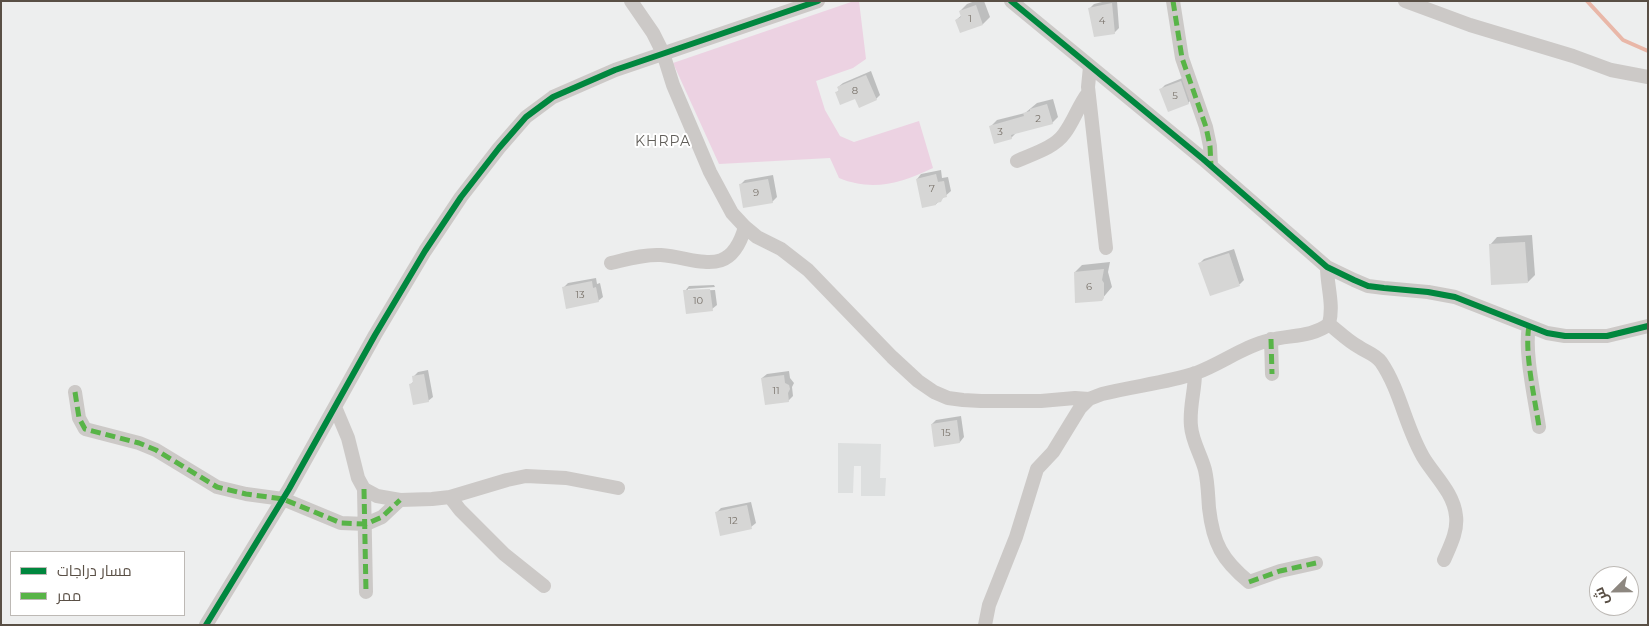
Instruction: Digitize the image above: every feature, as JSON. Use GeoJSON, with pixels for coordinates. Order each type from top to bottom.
{"type":"FeatureCollection","features":[{"type":"Feature","properties":{"kind":"street"},"geometry":{"type":"LineString","coordinates":[[631,1],[653,33],[663,53],[673,84],[710,172],[732,213],[745,227],[781,249],[808,270],[892,357],[918,381],[934,392],[948,398],[981,401],[1089,399],[1118,390],[1195,373],[1255,344],[1300,335],[1324,328],[1329,324],[1331,302],[1327,282],[1327,267]]}},
{"type":"Feature","properties":{"kind":"street"},"geometry":{"type":"LineString","coordinates":[[206,625],[283,499],[425,250],[460,197],[526,117],[553,97],[615,70],[818,1]]}},
{"type":"Feature","properties":{"kind":"street"},"geometry":{"type":"LineString","coordinates":[[1011,1],[1211,166],[1327,267],[1368,286],[1428,292],[1455,297],[1547,333],[1565,336],[1607,336],[1648,326]]}},
{"type":"Feature","properties":{"kind":"street"},"geometry":{"type":"LineString","coordinates":[[1173,1],[1182,58],[1206,128],[1210,146],[1211,166]]}},
{"type":"Feature","properties":{"kind":"street"},"geometry":{"type":"LineString","coordinates":[[1405,1],[1470,25],[1573,56],[1610,70],[1648,77]]}},
{"type":"Feature","properties":{"kind":"street"},"geometry":{"type":"LineString","coordinates":[[1090,68],[1088,93],[1106,248]]}},
{"type":"Feature","properties":{"kind":"street"},"geometry":{"type":"LineString","coordinates":[[1016,161],[1051,145],[1063,136],[1070,126],[1079,104],[1088,93]]}},
{"type":"Feature","properties":{"kind":"street"},"geometry":{"type":"LineString","coordinates":[[611,263],[646,255],[675,257],[706,263],[716,262],[734,251],[741,242],[745,227]]}},
{"type":"Feature","properties":{"kind":"street"},"geometry":{"type":"LineString","coordinates":[[1329,324],[1359,348],[1380,360],[1424,458],[1451,500],[1456,516],[1455,530],[1444,560]]}},
{"type":"Feature","properties":{"kind":"street"},"geometry":{"type":"LineString","coordinates":[[1529,326],[1529,355],[1539,427]]}},
{"type":"Feature","properties":{"kind":"street"},"geometry":{"type":"LineString","coordinates":[[1271,340],[1272,374]]}},
{"type":"Feature","properties":{"kind":"street"},"geometry":{"type":"LineString","coordinates":[[1195,373],[1191,428],[1208,487],[1212,530],[1216,545],[1225,560],[1249,582],[1287,569],[1316,563]]}},
{"type":"Feature","properties":{"kind":"street"},"geometry":{"type":"LineString","coordinates":[[76,392],[78,418],[85,429],[139,443],[156,450],[217,487],[246,494],[283,499],[341,523],[366,524],[382,517],[400,500]]}},
{"type":"Feature","properties":{"kind":"street"},"geometry":{"type":"LineString","coordinates":[[985,625],[989,605],[1016,537],[1037,469],[1053,452],[1080,408],[1089,399]]}},
{"type":"Feature","properties":{"kind":"street"},"geometry":{"type":"LineString","coordinates":[[335,407],[348,438],[354,466],[364,489],[366,592]]}},
{"type":"Feature","properties":{"kind":"street"},"geometry":{"type":"LineString","coordinates":[[364,489],[377,496],[400,500],[450,497],[526,476],[566,478],[618,488]]}},
{"type":"Feature","properties":{"kind":"street"},"geometry":{"type":"LineString","coordinates":[[450,497],[460,510],[504,554],[544,586]]}},
{"type":"Feature","properties":{"kind":"shaded area"},"geometry":{"type":"Polygon","coordinates":[[[854,1],[859,1],[866,59],[853,68],[816,81],[825,110],[840,136],[854,142],[919,121],[933,168],[910,178],[875,185],[851,182],[839,178],[830,158],[719,164],[673,63],[854,1]]]}},
{"type":"Feature","properties":{"kind":"shaded area"},"geometry":{"type":"Polygon","coordinates":[[[838,443],[881,444],[880,478],[886,478],[885,496],[861,496],[861,466],[854,466],[853,493],[838,493],[838,443]]]}},
{"type":"Feature","properties":{"kind":"building"},"geometry":{"type":"Polygon","coordinates":[[[1112,3],[1115,34],[1094,37],[1088,8],[1112,3]]]}},
{"type":"Feature","properties":{"kind":"building"},"geometry":{"type":"Polygon","coordinates":[[[976,5],[983,25],[960,33],[955,20],[961,17],[959,11],[976,5]]]}},
{"type":"Feature","properties":{"kind":"building"},"geometry":{"type":"Polygon","coordinates":[[[866,75],[877,100],[859,108],[855,99],[840,105],[835,92],[839,91],[837,87],[866,75]]]}},
{"type":"Feature","properties":{"kind":"building"},"geometry":{"type":"Polygon","coordinates":[[[1181,81],[1189,104],[1168,112],[1159,89],[1181,81]]]}},
{"type":"Feature","properties":{"kind":"building"},"geometry":{"type":"Polygon","coordinates":[[[1047,104],[1053,124],[1011,135],[1012,139],[994,144],[989,126],[1024,116],[1023,113],[1030,111],[1030,109],[1047,104]]]}},
{"type":"Feature","properties":{"kind":"building"},"geometry":{"type":"Polygon","coordinates":[[[936,174],[938,182],[944,181],[947,197],[943,198],[941,202],[936,203],[936,205],[922,208],[916,179],[936,174]]]}},
{"type":"Feature","properties":{"kind":"building"},"geometry":{"type":"Polygon","coordinates":[[[768,179],[773,203],[743,208],[739,184],[768,179]]]}},
{"type":"Feature","properties":{"kind":"building"},"geometry":{"type":"Polygon","coordinates":[[[1525,242],[1528,283],[1491,285],[1489,244],[1525,242]]]}},
{"type":"Feature","properties":{"kind":"building"},"geometry":{"type":"Polygon","coordinates":[[[1229,253],[1240,286],[1210,296],[1198,263],[1229,253]]]}},
{"type":"Feature","properties":{"kind":"building"},"geometry":{"type":"Polygon","coordinates":[[[1104,269],[1102,280],[1104,283],[1104,298],[1102,301],[1075,303],[1074,272],[1104,269]]]}},
{"type":"Feature","properties":{"kind":"building"},"geometry":{"type":"Polygon","coordinates":[[[592,281],[593,288],[596,287],[599,302],[566,309],[562,287],[592,281]]]}},
{"type":"Feature","properties":{"kind":"building"},"geometry":{"type":"Polygon","coordinates":[[[710,289],[713,311],[686,314],[683,290],[710,289]]]}},
{"type":"Feature","properties":{"kind":"building"},"geometry":{"type":"Polygon","coordinates":[[[424,374],[429,402],[413,405],[409,384],[413,383],[412,376],[424,374]]]}},
{"type":"Feature","properties":{"kind":"building"},"geometry":{"type":"Polygon","coordinates":[[[784,375],[785,383],[789,385],[790,389],[788,393],[789,402],[765,405],[761,378],[784,375]]]}},
{"type":"Feature","properties":{"kind":"building"},"geometry":{"type":"Polygon","coordinates":[[[957,420],[960,443],[934,447],[931,424],[957,420]]]}},
{"type":"Feature","properties":{"kind":"building"},"geometry":{"type":"Polygon","coordinates":[[[747,505],[752,529],[720,536],[715,512],[747,505]]]}},
{"type":"Feature","properties":{"kind":"waterway"},"geometry":{"type":"LineString","coordinates":[[1587,1],[1623,40],[1648,51]]}},
{"type":"Feature","properties":{"kind":"marked path"},"geometry":{"type":"LineString","coordinates":[[1173,1],[1182,58],[1206,127],[1210,146],[1211,166]]}},
{"type":"Feature","properties":{"kind":"marked path"},"geometry":{"type":"LineString","coordinates":[[1529,326],[1529,362],[1539,427]]}},
{"type":"Feature","properties":{"kind":"marked path"},"geometry":{"type":"LineString","coordinates":[[1271,339],[1272,374]]}},
{"type":"Feature","properties":{"kind":"marked path"},"geometry":{"type":"LineString","coordinates":[[75,392],[79,418],[85,429],[139,443],[156,450],[217,487],[246,494],[283,499],[341,523],[366,524],[382,517],[400,500]]}},
{"type":"Feature","properties":{"kind":"marked path"},"geometry":{"type":"LineString","coordinates":[[364,489],[366,592]]}},
{"type":"Feature","properties":{"kind":"marked path"},"geometry":{"type":"LineString","coordinates":[[1249,582],[1280,571],[1316,563]]}},
{"type":"Feature","properties":{"kind":"cycle path"},"geometry":{"type":"LineString","coordinates":[[206,625],[289,489],[375,335],[425,251],[461,197],[526,117],[553,97],[615,70],[818,1]]}},
{"type":"Feature","properties":{"kind":"cycle path"},"geometry":{"type":"LineString","coordinates":[[1011,1],[1203,159],[1327,267],[1368,286],[1428,292],[1455,297],[1547,333],[1565,336],[1607,336],[1648,326]]}},
{"type":"Feature","properties":{"kind":"district","name":"KHRPA"},"geometry":{"type":"Point","coordinates":[663,142]}}]}
